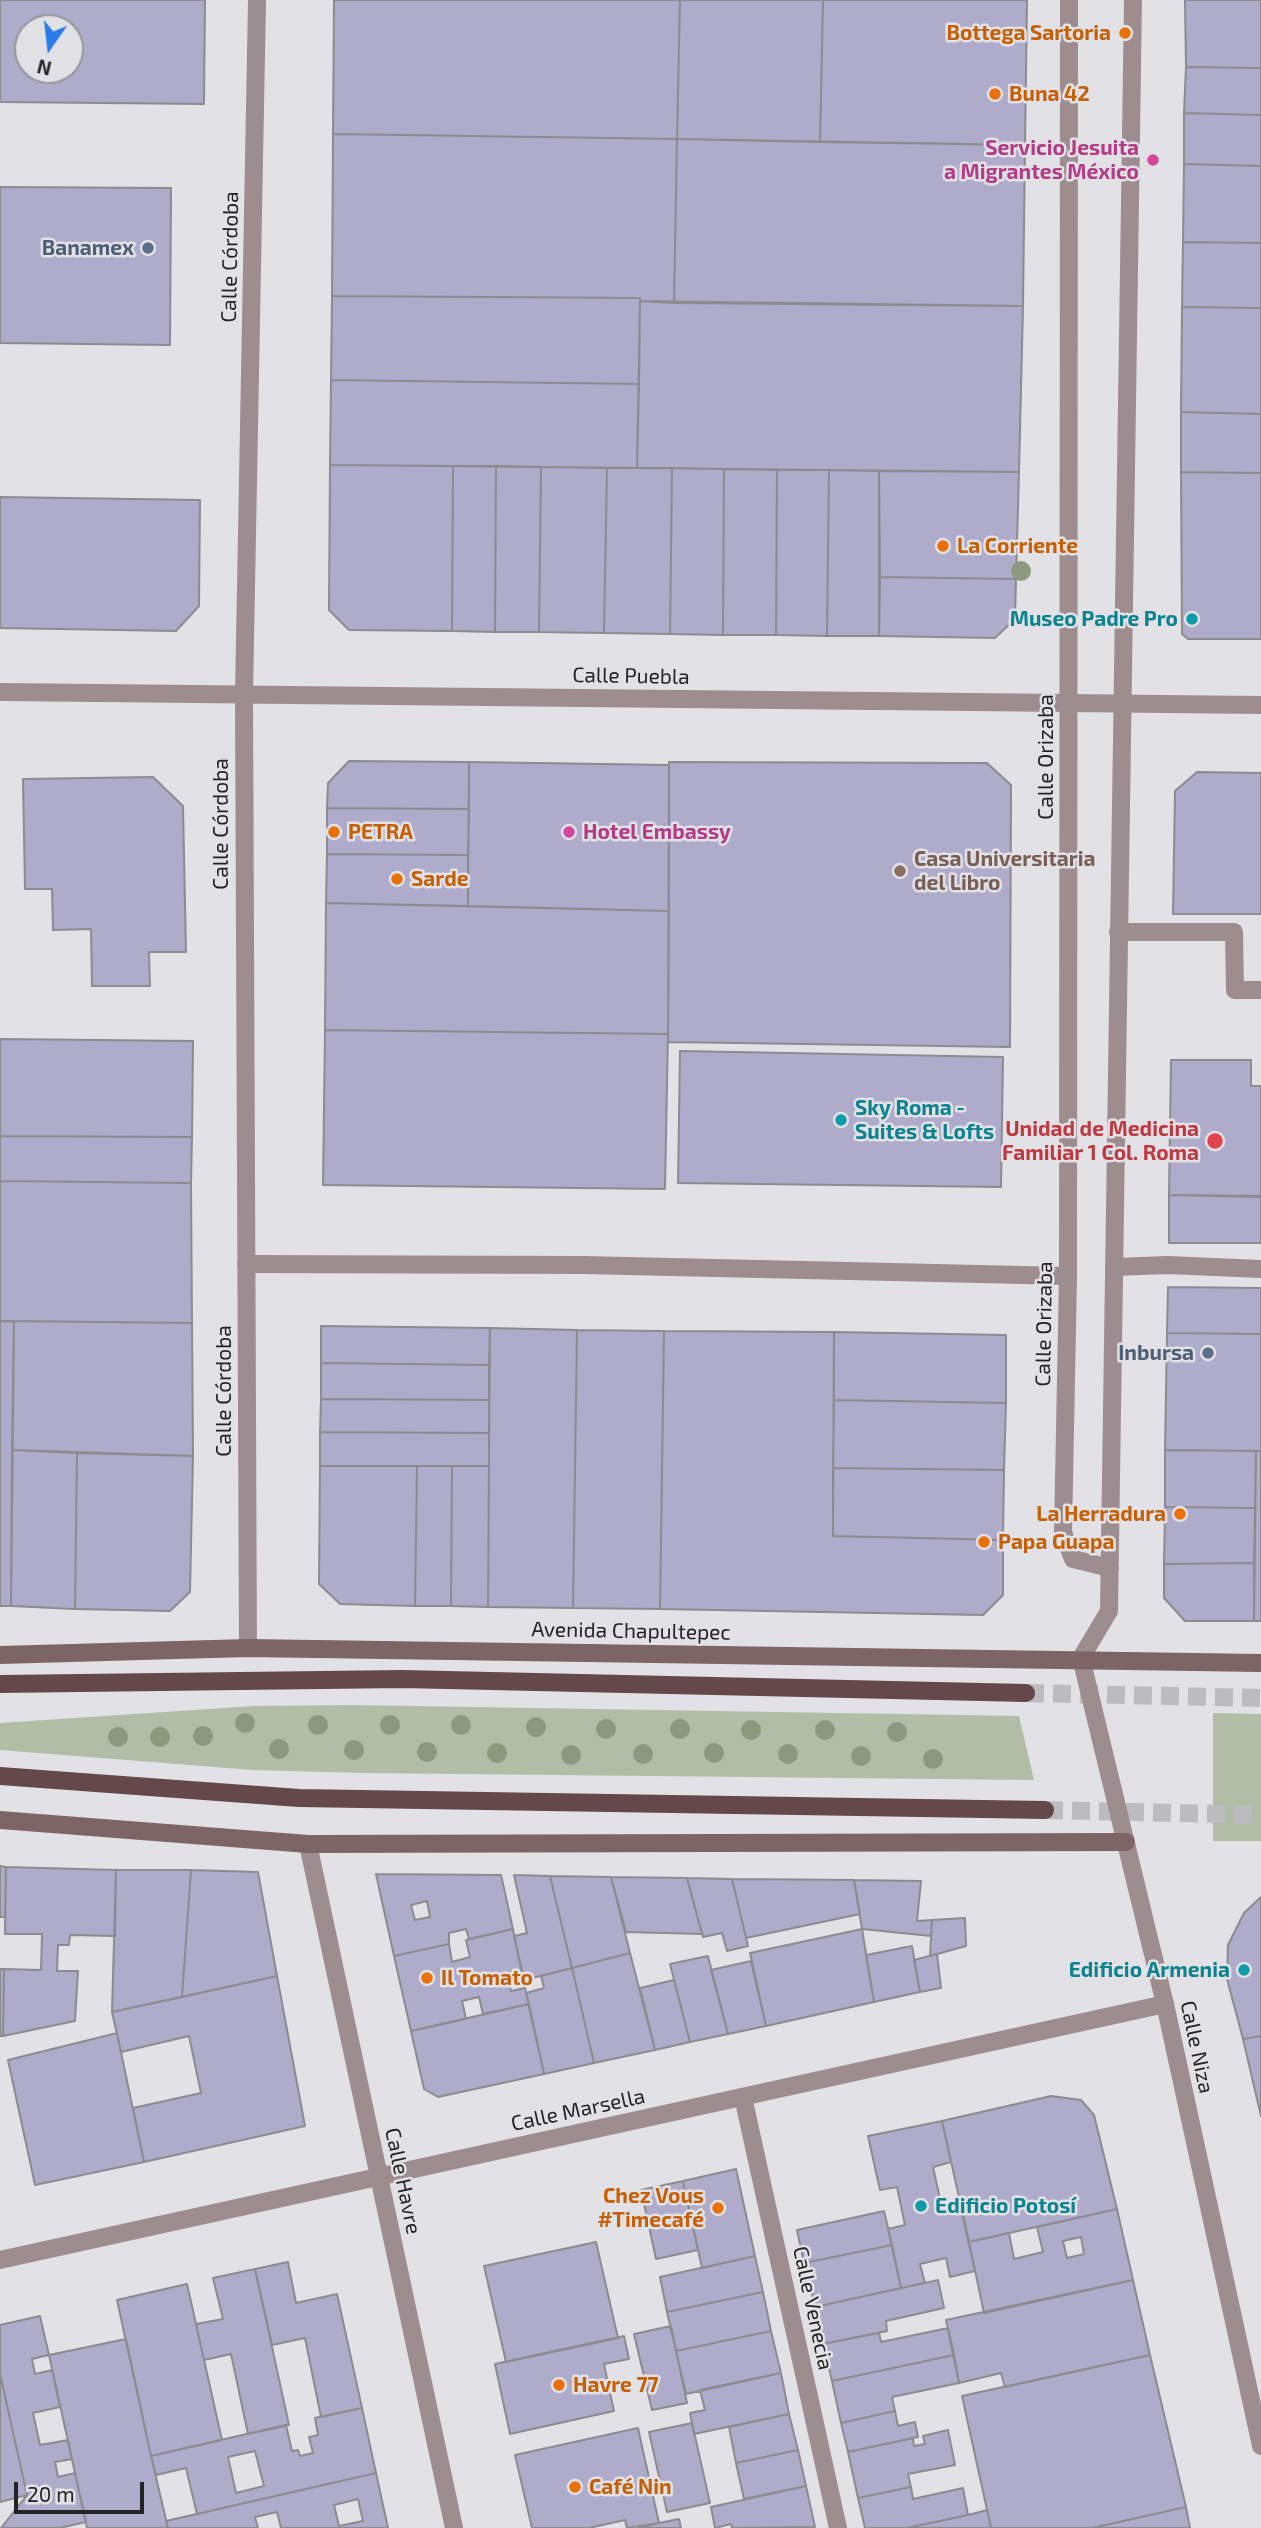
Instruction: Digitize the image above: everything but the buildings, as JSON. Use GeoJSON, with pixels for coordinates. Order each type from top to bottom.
{"type":"FeatureCollection","features":[{"type":"Feature","properties":{"kind":"main road","name":"Avenida Chapultepec"},"geometry":{"type":"LineString","coordinates":[[0,1655],[248,1648],[1081,1658],[1261,1664]]}},
{"type":"Feature","properties":{"kind":"main road"},"geometry":{"type":"LineString","coordinates":[[0,1684],[402,1679],[1026,1693]]}},
{"type":"Feature","properties":{"kind":"main road"},"geometry":{"type":"LineString","coordinates":[[0,1776],[299,1798],[1045,1810]]}},
{"type":"Feature","properties":{"kind":"main road"},"geometry":{"type":"LineString","coordinates":[[0,1820],[307,1844],[1126,1842]]}},
{"type":"Feature","properties":{"kind":"street","name":"Calle Córdoba"},"geometry":{"type":"LineString","coordinates":[[248,1648],[244,694],[257,0]]}},
{"type":"Feature","properties":{"kind":"street","name":"Calle Orizaba"},"geometry":{"type":"LineString","coordinates":[[1069,0],[1068,1276],[1063,1532],[1073,1559],[1110,1568]]}},
{"type":"Feature","properties":{"kind":"street"},"geometry":{"type":"LineString","coordinates":[[1081,1658],[1109,1611],[1133,0]]}},
{"type":"Feature","properties":{"kind":"street","name":"Calle Puebla"},"geometry":{"type":"LineString","coordinates":[[0,692],[1261,705]]}},
{"type":"Feature","properties":{"kind":"street"},"geometry":{"type":"LineString","coordinates":[[1118,932],[1234,932],[1235,990],[1261,990]]}},
{"type":"Feature","properties":{"kind":"street"},"geometry":{"type":"LineString","coordinates":[[246,1264],[583,1265],[1068,1276]]}},
{"type":"Feature","properties":{"kind":"street"},"geometry":{"type":"LineString","coordinates":[[1114,1267],[1168,1265],[1261,1269]]}},
{"type":"Feature","properties":{"kind":"street","name":"Calle Niza"},"geometry":{"type":"LineString","coordinates":[[1081,1658],[1165,2004],[1261,2446]]}},
{"type":"Feature","properties":{"kind":"street","name":"Calle Havre"},"geometry":{"type":"LineString","coordinates":[[307,1844],[454,2528]]}},
{"type":"Feature","properties":{"kind":"street","name":"Calle Marsella"},"geometry":{"type":"LineString","coordinates":[[0,2260],[1165,2004]]}},
{"type":"Feature","properties":{"kind":"street","name":"Calle Venecia"},"geometry":{"type":"LineString","coordinates":[[743,2097],[838,2528]]}},
{"type":"Feature","properties":{"kind":"green space"},"geometry":{"type":"Polygon","coordinates":[[[351,1705],[1019,1716],[1034,1780],[253,1770],[0,1750],[0,1723],[254,1706],[351,1705]]]}},
{"type":"Feature","properties":{"kind":"green space"},"geometry":{"type":"Polygon","coordinates":[[[1213,1713],[1261,1714],[1261,1841],[1213,1841],[1213,1713]]]}},
{"type":"Feature","properties":{"kind":"tunnel"},"geometry":{"type":"LineString","coordinates":[[1026,1693],[1261,1698]]}},
{"type":"Feature","properties":{"kind":"tunnel"},"geometry":{"type":"LineString","coordinates":[[1045,1810],[1261,1815]]}},
{"type":"Feature","properties":{"kind":"place","name":"Bottega Sartoria"},"geometry":{"type":"Point","coordinates":[1125,33]}},
{"type":"Feature","properties":{"kind":"place","name":"Buna 42"},"geometry":{"type":"Point","coordinates":[995,94]}},
{"type":"Feature","properties":{"kind":"place","name":"Servicio Jesuita a Migrantes México"},"geometry":{"type":"Point","coordinates":[1153,160]}},
{"type":"Feature","properties":{"kind":"place","name":"Banamex"},"geometry":{"type":"Point","coordinates":[148,248]}},
{"type":"Feature","properties":{"kind":"place","name":"La Corriente"},"geometry":{"type":"Point","coordinates":[943,546]}},
{"type":"Feature","properties":{"kind":"place","name":"Museo Padre Pro"},"geometry":{"type":"Point","coordinates":[1192,619]}},
{"type":"Feature","properties":{"kind":"place","name":"PETRA"},"geometry":{"type":"Point","coordinates":[334,832]}},
{"type":"Feature","properties":{"kind":"place","name":"Hotel Embassy"},"geometry":{"type":"Point","coordinates":[569,832]}},
{"type":"Feature","properties":{"kind":"place","name":"Casa Universitaria del Libro"},"geometry":{"type":"Point","coordinates":[900,871]}},
{"type":"Feature","properties":{"kind":"place","name":"Sarde"},"geometry":{"type":"Point","coordinates":[397,879]}},
{"type":"Feature","properties":{"kind":"place","name":"Sky Roma - Suites & Lofts"},"geometry":{"type":"Point","coordinates":[841,1120]}},
{"type":"Feature","properties":{"kind":"place","name":"Unidad de Medicina Familiar 1 Col. Roma"},"geometry":{"type":"Point","coordinates":[1215,1141]}},
{"type":"Feature","properties":{"kind":"place","name":"Inbursa"},"geometry":{"type":"Point","coordinates":[1208,1353]}},
{"type":"Feature","properties":{"kind":"place","name":"La Herradura"},"geometry":{"type":"Point","coordinates":[1180,1514]}},
{"type":"Feature","properties":{"kind":"place","name":"Papa Guapa"},"geometry":{"type":"Point","coordinates":[984,1542]}},
{"type":"Feature","properties":{"kind":"place","name":"Edificio Armenia"},"geometry":{"type":"Point","coordinates":[1244,1970]}},
{"type":"Feature","properties":{"kind":"place","name":"Il Tomato"},"geometry":{"type":"Point","coordinates":[427,1978]}},
{"type":"Feature","properties":{"kind":"place","name":"Edificio Potosí"},"geometry":{"type":"Point","coordinates":[921,2206]}},
{"type":"Feature","properties":{"kind":"place","name":"Chez Vous #Timecafé"},"geometry":{"type":"Point","coordinates":[718,2208]}},
{"type":"Feature","properties":{"kind":"place","name":"Havre 77"},"geometry":{"type":"Point","coordinates":[559,2385]}},
{"type":"Feature","properties":{"kind":"place","name":"Café Nin"},"geometry":{"type":"Point","coordinates":[575,2487]}}]}
